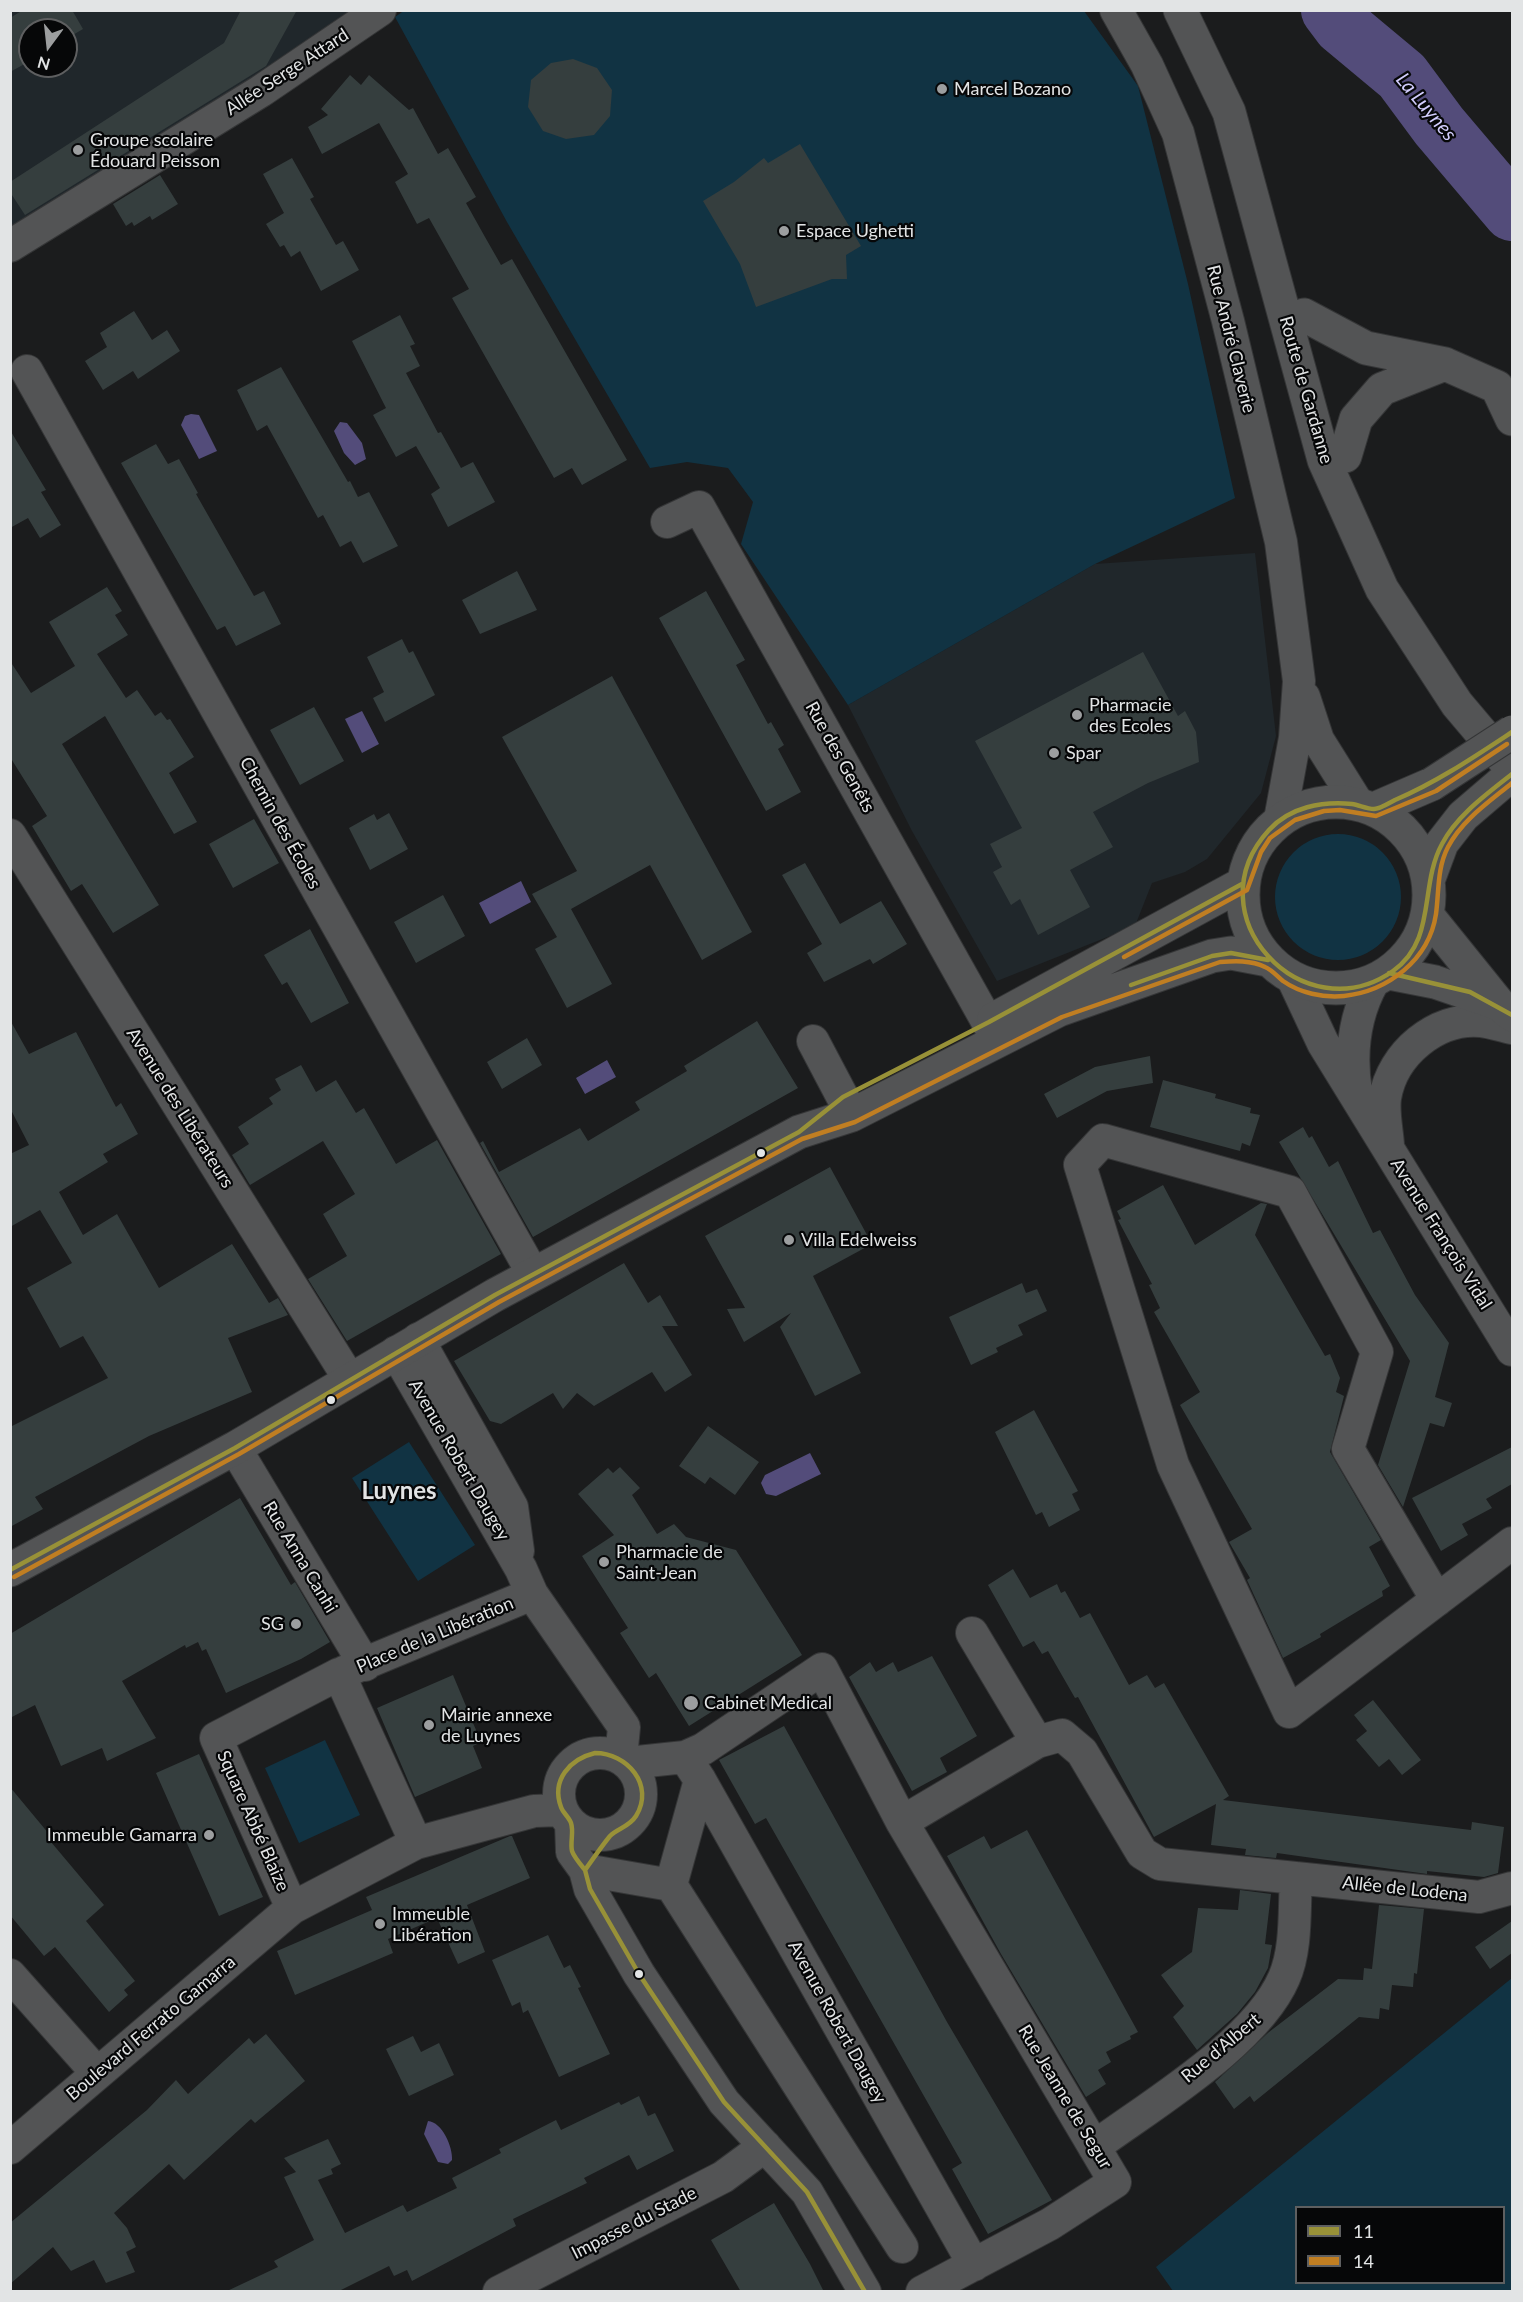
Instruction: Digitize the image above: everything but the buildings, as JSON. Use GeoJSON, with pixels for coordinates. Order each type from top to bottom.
{"type":"FeatureCollection","features":[{"type":"Feature","properties":{"kind":"main road","name":"Route de Gardanne"},"geometry":{"type":"LineString","coordinates":[[1180,10],[1229,112],[1324,460],[1382,589],[1456,704],[1512,771]]}},
{"type":"Feature","properties":{"kind":"main road","name":"Route de Gardanne"},"geometry":{"type":"LineString","coordinates":[[1203,10],[1247,110],[1345,456],[1401,580],[1469,691],[1512,740]]}},
{"type":"Feature","properties":{"kind":"main road"},"geometry":{"type":"LineString","coordinates":[[1304,315],[1366,348],[1445,364],[1497,387],[1512,419]]}},
{"type":"Feature","properties":{"kind":"main road"},"geometry":{"type":"LineString","coordinates":[[1345,456],[1356,419],[1382,389],[1445,364]]}},
{"type":"Feature","properties":{"kind":"main road"},"geometry":{"type":"LineString","coordinates":[[1280,969],[1252,937],[1246,920],[1242,884],[1254,848],[1280,820],[1304,807],[1322,803],[1366,806],[1432,784],[1512,732]]}},
{"type":"Feature","properties":{"kind":"main road"},"geometry":{"type":"LineString","coordinates":[[993,1031],[1212,956],[1231,953],[1280,969],[1319,987],[1346,988],[1381,977],[1407,958],[1420,938],[1428,916],[1429,879],[1442,843],[1463,816],[1512,771]]}},
{"type":"Feature","properties":{"kind":"main road"},"geometry":{"type":"LineString","coordinates":[[1366,806],[1394,820],[1410,837],[1422,857],[1429,879]]}},
{"type":"Feature","properties":{"kind":"main road"},"geometry":{"type":"LineString","coordinates":[[10,1570],[235,1448],[532,1274],[993,1031],[1242,884]]}},
{"type":"Feature","properties":{"kind":"main road"},"geometry":{"type":"LineString","coordinates":[[1428,916],[1508,1016]]}},
{"type":"Feature","properties":{"kind":"main road"},"geometry":{"type":"LineString","coordinates":[[1381,977],[1435,982],[1508,1016]]}},
{"type":"Feature","properties":{"kind":"street","name":"Allée Serge Attard"},"geometry":{"type":"LineString","coordinates":[[10,246],[261,91],[380,10]]}},
{"type":"Feature","properties":{"kind":"street","name":"Rue André Claverie"},"geometry":{"type":"LineString","coordinates":[[1116,10],[1147,65],[1178,133],[1228,321],[1281,542],[1299,681],[1318,740],[1366,806]]}},
{"type":"Feature","properties":{"kind":"street","name":"Chemin des Écoles"},"geometry":{"type":"LineString","coordinates":[[27,371],[532,1274]]}},
{"type":"Feature","properties":{"kind":"street","name":"Rue des Genêts"},"geometry":{"type":"LineString","coordinates":[[667,522],[699,507],[993,1031]]}},
{"type":"Feature","properties":{"kind":"street","name":"Rue André Claverie"},"geometry":{"type":"LineString","coordinates":[[1280,820],[1295,738],[1299,681]]}},
{"type":"Feature","properties":{"kind":"street","name":"Avenue des Libérateurs"},"geometry":{"type":"LineString","coordinates":[[10,836],[350,1380]]}},
{"type":"Feature","properties":{"kind":"street","name":"Avenue François Vidal"},"geometry":{"type":"LineString","coordinates":[[1280,969],[1357,1099],[1512,1350]]}},
{"type":"Feature","properties":{"kind":"street","name":"Avenue François Vidal"},"geometry":{"type":"LineString","coordinates":[[1357,1099],[1351,1062],[1357,1026],[1381,977]]}},
{"type":"Feature","properties":{"kind":"street","name":"Avenue François Vidal"},"geometry":{"type":"LineString","coordinates":[[1388,1148],[1385,1099],[1394,1071],[1413,1045],[1440,1028],[1508,1016]]}},
{"type":"Feature","properties":{"kind":"street"},"geometry":{"type":"LineString","coordinates":[[813,1041],[848,1106]]}},
{"type":"Feature","properties":{"kind":"street"},"geometry":{"type":"LineString","coordinates":[[1437,1600],[1348,1449],[1377,1352],[1290,1192],[1103,1140],[1080,1165],[1173,1466],[1290,1712],[1512,1543]]}},
{"type":"Feature","properties":{"kind":"street","name":"Avenue Robert Daugey"},"geometry":{"type":"LineString","coordinates":[[407,1346],[526,1582],[589,1679],[624,1727],[615,1758]]}},
{"type":"Feature","properties":{"kind":"street","name":"Rue Anna Canhi"},"geometry":{"type":"LineString","coordinates":[[235,1448],[352,1670]]}},
{"type":"Feature","properties":{"kind":"street","name":"Place de la Libération"},"geometry":{"type":"LineString","coordinates":[[352,1670],[526,1582]]}},
{"type":"Feature","properties":{"kind":"street"},"geometry":{"type":"LineString","coordinates":[[972,1633],[1036,1742]]}},
{"type":"Feature","properties":{"kind":"street","name":"Rue Jeanne de Segur"},"geometry":{"type":"LineString","coordinates":[[641,1801],[693,1768],[703,1749],[822,1669],[902,1821],[1115,2182],[1050,2223],[922,2292]]}},
{"type":"Feature","properties":{"kind":"street"},"geometry":{"type":"LineString","coordinates":[[352,1670],[416,1842]]}},
{"type":"Feature","properties":{"kind":"street","name":"Square Abbé Blaize"},"geometry":{"type":"LineString","coordinates":[[352,1670],[216,1738],[292,1908],[416,1842],[557,1806]]}},
{"type":"Feature","properties":{"kind":"street"},"geometry":{"type":"LineString","coordinates":[[902,1821],[1036,1742],[1062,1735],[1082,1752],[1142,1852],[1160,1864],[1296,1878]]}},
{"type":"Feature","properties":{"kind":"street"},"geometry":{"type":"LineString","coordinates":[[557,1806],[583,1832],[597,1836],[612,1834],[626,1827],[636,1816],[641,1801],[641,1787],[637,1774],[615,1758],[579,1757],[573,1763],[557,1806],[572,1852],[585,1870],[590,1889],[639,1974],[724,2102],[807,2192],[865,2292]]}},
{"type":"Feature","properties":{"kind":"street","name":"Rue Jeanne de Segur"},"geometry":{"type":"LineString","coordinates":[[615,1758],[693,1768]]}},
{"type":"Feature","properties":{"kind":"street"},"geometry":{"type":"LineString","coordinates":[[693,1768],[670,1885],[902,2247]]}},
{"type":"Feature","properties":{"kind":"street","name":"Avenue Robert Daugey"},"geometry":{"type":"LineString","coordinates":[[693,1768],[974,2265]]}},
{"type":"Feature","properties":{"kind":"street"},"geometry":{"type":"LineString","coordinates":[[585,1870],[612,1834]]}},
{"type":"Feature","properties":{"kind":"street"},"geometry":{"type":"LineString","coordinates":[[585,1870],[670,1885]]}},
{"type":"Feature","properties":{"kind":"street","name":"Allée de Lodena"},"geometry":{"type":"LineString","coordinates":[[1296,1878],[1479,1897],[1512,1888]]}},
{"type":"Feature","properties":{"kind":"street","name":"Rue d’Albert"},"geometry":{"type":"LineString","coordinates":[[1094,2147],[1217,2056],[1266,2009],[1285,1977],[1292,1944],[1296,1878]]}},
{"type":"Feature","properties":{"kind":"street","name":"Boulevard Ferrato Gamarra"},"geometry":{"type":"LineString","coordinates":[[10,2148],[292,1908]]}},
{"type":"Feature","properties":{"kind":"street"},"geometry":{"type":"LineString","coordinates":[[10,1975],[97,2073]]}},
{"type":"Feature","properties":{"kind":"street","name":"Impasse du Stade"},"geometry":{"type":"LineString","coordinates":[[513,2289],[723,2177],[765,2146]]}},
{"type":"Feature","properties":{"kind":"shaded area"},"geometry":{"type":"Polygon","coordinates":[[[405,10],[1084,11],[1138,86],[1188,284],[1235,498],[1095,564],[848,705],[741,544],[753,502],[728,468],[687,462],[650,468],[507,222],[395,17],[405,10]]]}},
{"type":"Feature","properties":{"kind":"shaded area","name":"Groupe scolaire Édouard Peisson"},"geometry":{"type":"Polygon","coordinates":[[[11,11],[359,11],[11,234],[11,11]]]}},
{"type":"Feature","properties":{"kind":"shaded area"},"geometry":{"type":"Polygon","coordinates":[[[199,415],[217,451],[199,459],[181,425],[185,416],[199,415]]]}},
{"type":"Feature","properties":{"kind":"shaded area"},"geometry":{"type":"Polygon","coordinates":[[[340,422],[347,423],[362,443],[366,459],[355,465],[344,453],[334,431],[340,422]]]}},
{"type":"Feature","properties":{"kind":"shaded area"},"geometry":{"type":"Polygon","coordinates":[[[1255,553],[1276,736],[1261,793],[1207,859],[1185,872],[1152,883],[1135,926],[997,981],[912,831],[848,705],[1095,564],[1255,553]]]}},
{"type":"Feature","properties":{"kind":"shaded area"},"geometry":{"type":"Polygon","coordinates":[[[362,711],[379,744],[362,753],[345,719],[362,711]]]}},
{"type":"Feature","properties":{"kind":"shaded area"},"geometry":{"type":"Polygon","coordinates":[[[1338,834],[1362,838],[1383,852],[1397,873],[1401,897],[1397,921],[1383,942],[1362,956],[1338,960],[1314,956],[1293,942],[1279,921],[1275,897],[1279,873],[1293,852],[1314,838],[1338,834]]]}},
{"type":"Feature","properties":{"kind":"shaded area"},"geometry":{"type":"Polygon","coordinates":[[[521,881],[531,902],[490,924],[479,903],[521,881]]]}},
{"type":"Feature","properties":{"kind":"shaded area"},"geometry":{"type":"Polygon","coordinates":[[[607,1060],[616,1077],[585,1094],[576,1078],[607,1060]]]}},
{"type":"Feature","properties":{"kind":"shaded area"},"geometry":{"type":"Polygon","coordinates":[[[409,1442],[475,1545],[418,1581],[352,1478],[409,1442]]]}},
{"type":"Feature","properties":{"kind":"shaded area"},"geometry":{"type":"Polygon","coordinates":[[[810,1453],[821,1474],[776,1496],[766,1494],[761,1483],[765,1475],[810,1453]]]}},
{"type":"Feature","properties":{"kind":"shaded area"},"geometry":{"type":"Polygon","coordinates":[[[325,1740],[360,1815],[299,1843],[265,1768],[325,1740]]]}},
{"type":"Feature","properties":{"kind":"shaded area"},"geometry":{"type":"Polygon","coordinates":[[[1512,1978],[1512,2291],[1173,2291],[1156,2267],[1512,1978]]]}},
{"type":"Feature","properties":{"kind":"shaded area"},"geometry":{"type":"Polygon","coordinates":[[[428,2121],[433,2122],[442,2130],[449,2142],[452,2160],[448,2164],[438,2162],[424,2134],[428,2121]]]}},
{"type":"Feature","properties":{"kind":"waterway","name":"La Luynes"},"geometry":{"type":"LineString","coordinates":[[1330,10],[1342,26],[1402,76],[1439,126],[1512,212]]}},
{"type":"Feature","properties":{"kind":"transit line","name":"11"},"geometry":{"type":"LineString","coordinates":[[1512,732],[1440,777],[1379,808],[1371,809],[1341,803],[1318,805],[1297,811],[1277,822],[1269,830],[1248,863],[1243,897],[1250,929],[1268,956],[1294,976],[1325,987],[1359,987],[1393,971],[1407,958],[1416,944],[1422,928],[1435,860],[1448,833],[1473,806],[1512,774]]}},
{"type":"Feature","properties":{"kind":"transit line","name":"14"},"geometry":{"type":"LineString","coordinates":[[1124,957],[1247,890],[1261,852],[1270,838],[1295,820],[1324,811],[1340,810],[1376,816],[1436,791],[1507,744]]}},
{"type":"Feature","properties":{"kind":"transit line","name":"14"},"geometry":{"type":"LineString","coordinates":[[14,1577],[239,1454],[499,1302],[802,1139],[855,1122],[1062,1017],[1220,962],[1260,965],[1297,989],[1312,994],[1344,996],[1376,988],[1404,970],[1425,946],[1436,914],[1444,855],[1454,837],[1477,812],[1512,783]]}},
{"type":"Feature","properties":{"kind":"transit line","name":"11"},"geometry":{"type":"LineString","coordinates":[[10,1570],[235,1448],[495,1295],[799,1132],[843,1097],[989,1022],[1242,884]]}},
{"type":"Feature","properties":{"kind":"transit line","name":"11"},"geometry":{"type":"LineString","coordinates":[[1131,985],[1212,956],[1231,953],[1268,960]]}},
{"type":"Feature","properties":{"kind":"transit line","name":"11"},"geometry":{"type":"LineString","coordinates":[[1389,973],[1470,992],[1512,1015]]}},
{"type":"Feature","properties":{"kind":"transit line","name":"11"},"geometry":{"type":"LineString","coordinates":[[595,1753],[618,1758],[627,1765],[640,1782],[642,1793],[641,1804],[636,1816],[630,1823],[610,1836],[585,1870],[572,1851],[572,1826],[561,1807],[559,1788],[565,1772],[571,1766],[578,1760],[595,1753]]}},
{"type":"Feature","properties":{"kind":"transit line","name":"11"},"geometry":{"type":"LineString","coordinates":[[585,1870],[590,1889],[639,1974],[724,2102],[807,2192],[865,2292]]}},
{"type":"Feature","properties":{"kind":"place","name":"Marcel Bozano"},"geometry":{"type":"Point","coordinates":[942,89]}},
{"type":"Feature","properties":{"kind":"place","name":"Groupe scolaire Édouard Peisson"},"geometry":{"type":"Point","coordinates":[78,150]}},
{"type":"Feature","properties":{"kind":"place","name":"Espace Ughetti"},"geometry":{"type":"Point","coordinates":[784,231]}},
{"type":"Feature","properties":{"kind":"place","name":"Pharmacie des Ecoles"},"geometry":{"type":"Point","coordinates":[1077,715]}},
{"type":"Feature","properties":{"kind":"place","name":"Spar"},"geometry":{"type":"Point","coordinates":[1054,753]}},
{"type":"Feature","properties":{"kind":"place","name":"Villa Edelweiss"},"geometry":{"type":"Point","coordinates":[789,1240]}},
{"type":"Feature","properties":{"kind":"place","name":"Pharmacie de Saint-Jean"},"geometry":{"type":"Point","coordinates":[604,1562]}},
{"type":"Feature","properties":{"kind":"place","name":"SG"},"geometry":{"type":"Point","coordinates":[296,1624]}},
{"type":"Feature","properties":{"kind":"place","name":"Cabinet Medical"},"geometry":{"type":"Point","coordinates":[691,1703]}},
{"type":"Feature","properties":{"kind":"place","name":"Mairie annexe de Luynes"},"geometry":{"type":"Point","coordinates":[429,1725]}},
{"type":"Feature","properties":{"kind":"place","name":"Immeuble Gamarra"},"geometry":{"type":"Point","coordinates":[209,1835]}},
{"type":"Feature","properties":{"kind":"place","name":"Immeuble Libération"},"geometry":{"type":"Point","coordinates":[380,1924]}},
{"type":"Feature","properties":{"kind":"district","name":"Luynes"},"geometry":{"type":"Point","coordinates":[399,1491]}}]}
